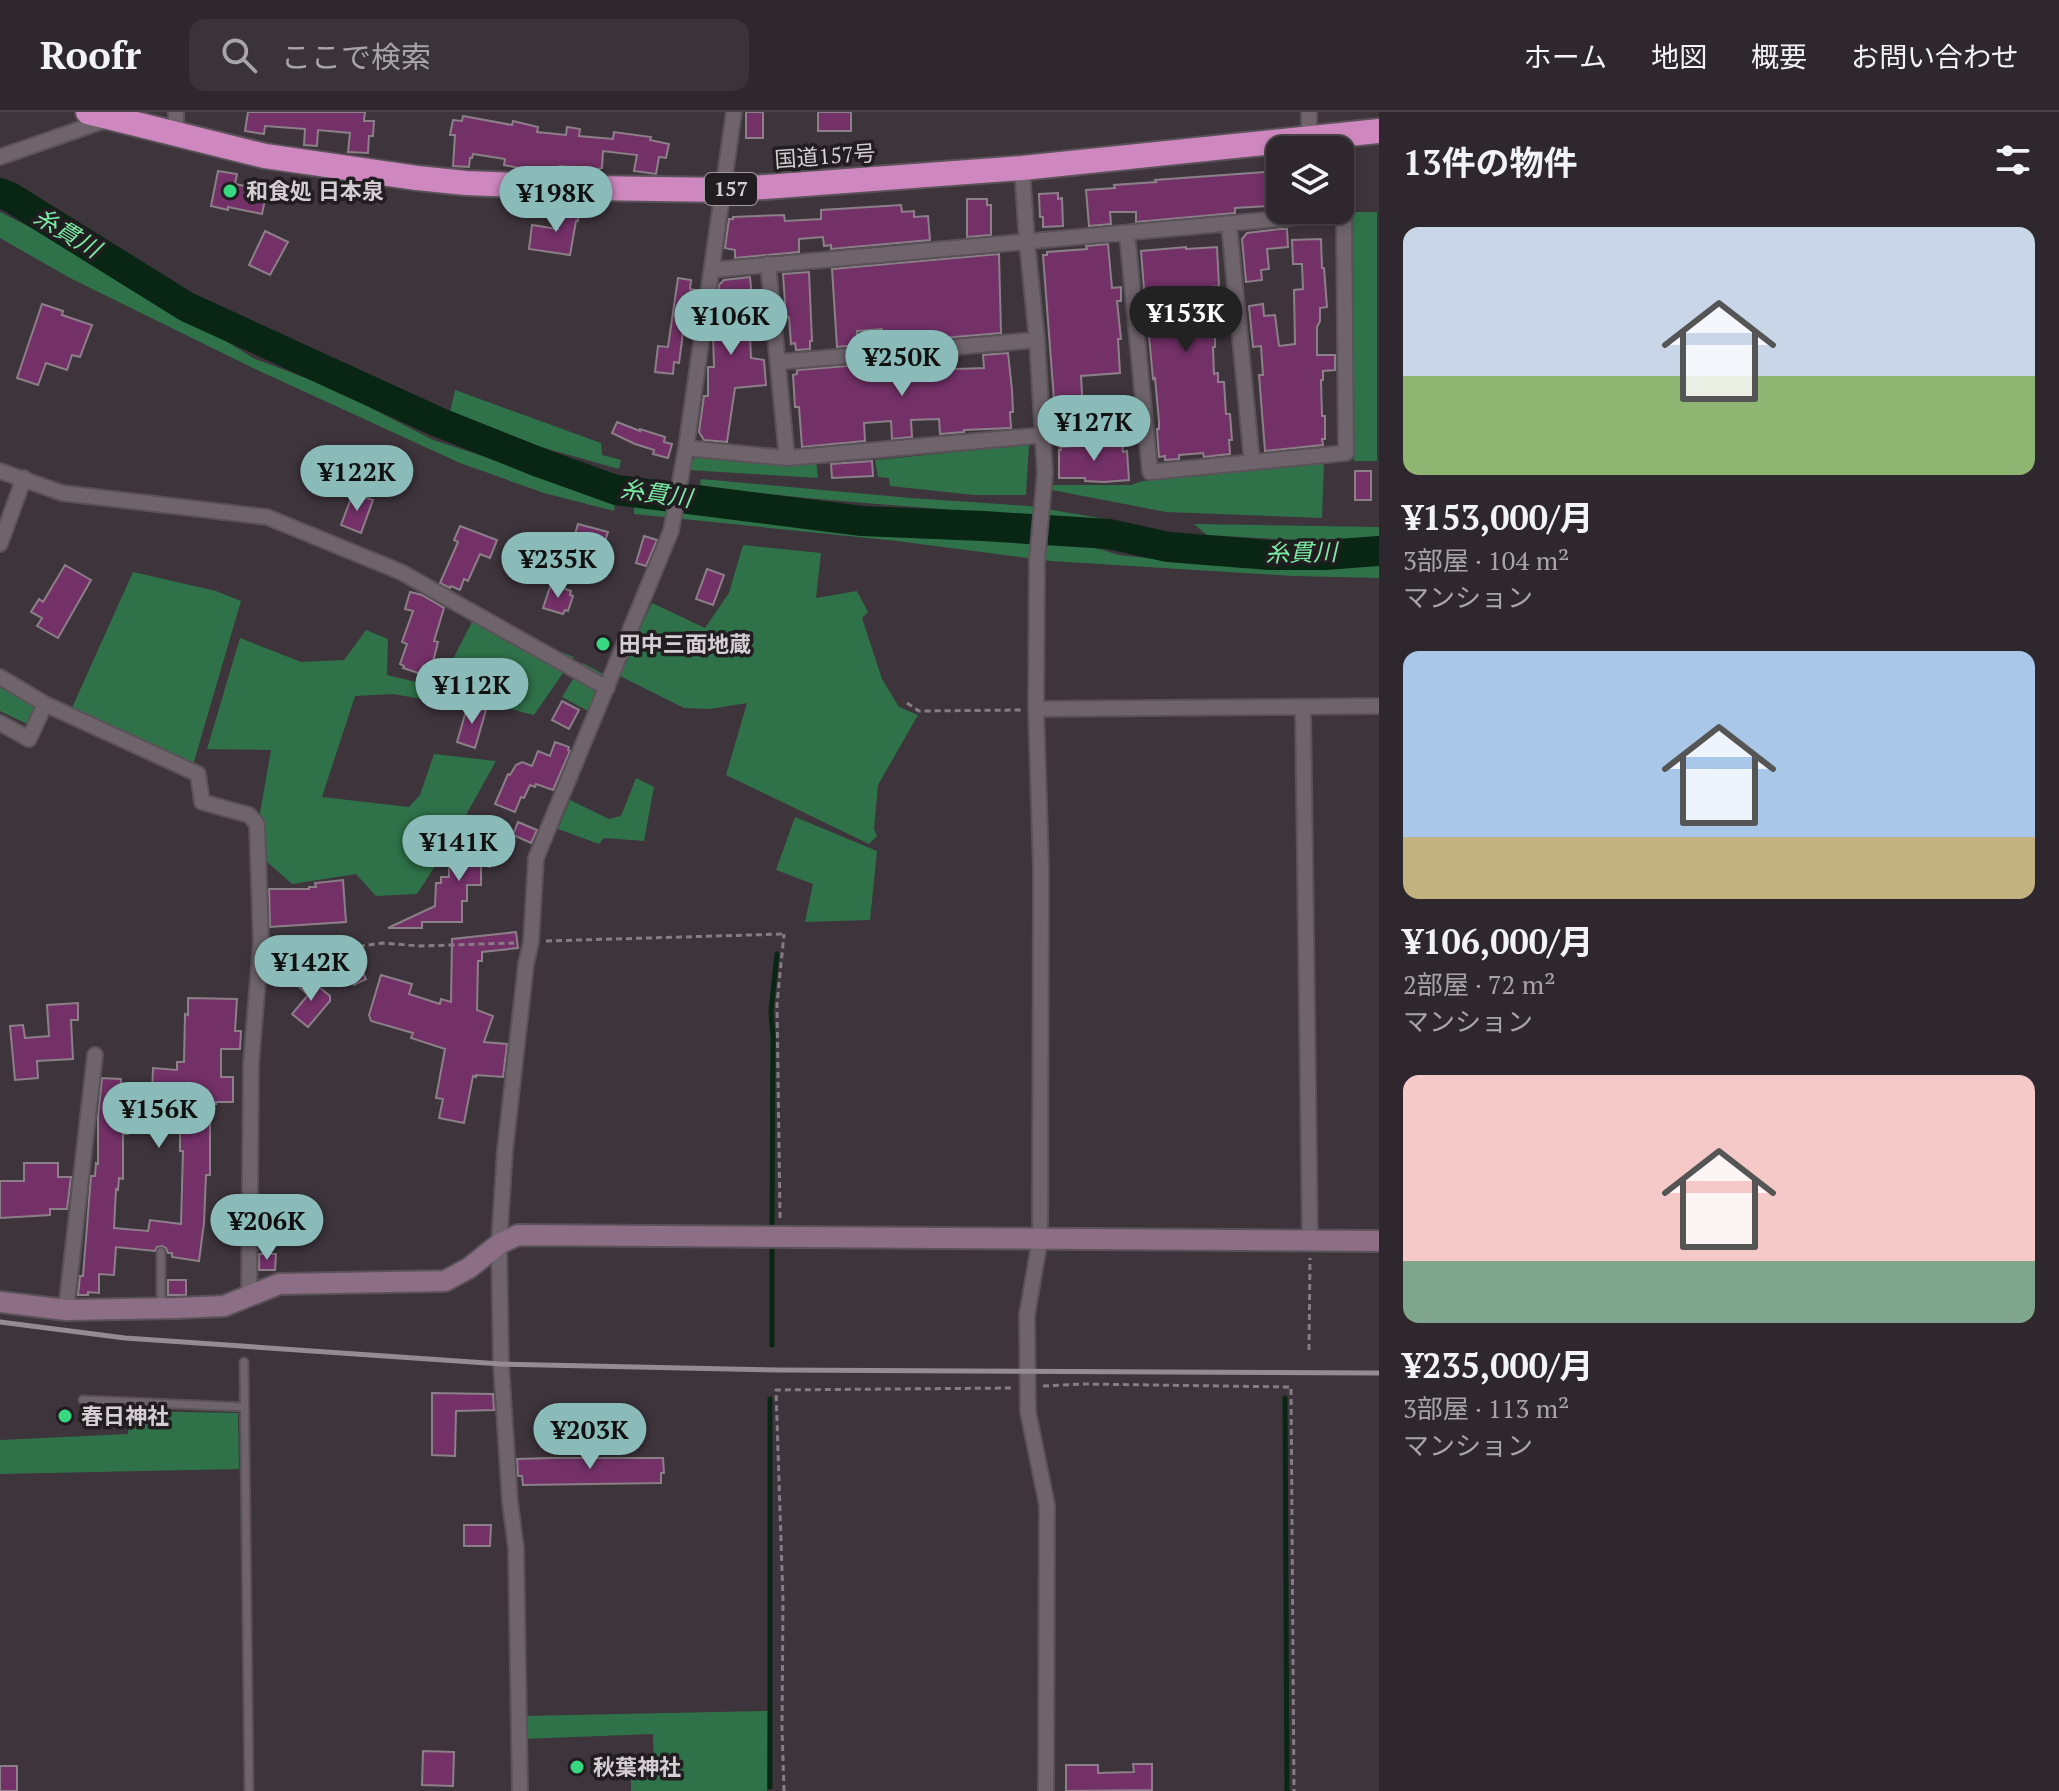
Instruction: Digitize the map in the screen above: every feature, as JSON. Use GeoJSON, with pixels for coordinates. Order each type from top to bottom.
{"type":"FeatureCollection","features":[{"type":"Feature","properties":{"kind":"highway","name":"国道157号"},"geometry":{"type":"LineString","coordinates":[[99,115],[176,123],[265,156],[417,178],[528,186],[724,190],[1022,168],[1266,142]]}},
{"type":"Feature","properties":{"kind":"highway","name":"国道157号"},"geometry":{"type":"LineString","coordinates":[[1329,136],[1379,131]]}},
{"type":"Feature","properties":{"kind":"street"},"geometry":{"type":"LineString","coordinates":[[520,1791],[516,1548],[501,1364],[499,1244],[505,1150],[531,942],[536,858],[671,531],[686,448],[734,112]]}},
{"type":"Feature","properties":{"kind":"street"},"geometry":{"type":"LineString","coordinates":[[1309,112],[1309,136]]}},
{"type":"Feature","properties":{"kind":"street"},"geometry":{"type":"LineString","coordinates":[[0,157],[99,115]]}},
{"type":"Feature","properties":{"kind":"street"},"geometry":{"type":"LineString","coordinates":[[1022,168],[1037,340],[1044,500],[1037,560],[1036,709],[1041,868],[1040,1239],[1027,1315],[1028,1412],[1047,1505],[1046,1791]]}},
{"type":"Feature","properties":{"kind":"street"},"geometry":{"type":"LineString","coordinates":[[712,270],[1344,213],[1346,453],[1150,472],[1127,233]]}},
{"type":"Feature","properties":{"kind":"street"},"geometry":{"type":"LineString","coordinates":[[1229,224],[1252,462]]}},
{"type":"Feature","properties":{"kind":"street"},"geometry":{"type":"LineString","coordinates":[[768,264],[787,458]]}},
{"type":"Feature","properties":{"kind":"street"},"geometry":{"type":"LineString","coordinates":[[778,362],[1037,340]]}},
{"type":"Feature","properties":{"kind":"street"},"geometry":{"type":"LineString","coordinates":[[686,448],[787,458],[1145,426]]}},
{"type":"Feature","properties":{"kind":"street"},"geometry":{"type":"LineString","coordinates":[[0,471],[62,493],[267,517],[401,572],[607,688]]}},
{"type":"Feature","properties":{"kind":"street"},"geometry":{"type":"LineString","coordinates":[[0,544],[24,478]]}},
{"type":"Feature","properties":{"kind":"street"},"geometry":{"type":"LineString","coordinates":[[0,677],[45,704],[198,774],[202,802],[249,815],[257,824],[261,942],[251,1064],[249,1296]]}},
{"type":"Feature","properties":{"kind":"street"},"geometry":{"type":"LineString","coordinates":[[0,723],[29,739],[45,704]]}},
{"type":"Feature","properties":{"kind":"street"},"geometry":{"type":"LineString","coordinates":[[1036,709],[1379,706]]}},
{"type":"Feature","properties":{"kind":"street"},"geometry":{"type":"LineString","coordinates":[[1303,707],[1310,1241]]}},
{"type":"Feature","properties":{"kind":"street"},"geometry":{"type":"LineString","coordinates":[[66,1310],[95,1055]]}},
{"type":"Feature","properties":{"kind":"street"},"geometry":{"type":"LineString","coordinates":[[0,1302],[66,1310],[224,1306],[279,1284],[445,1281],[469,1268],[499,1244],[518,1235],[1379,1241]]}},
{"type":"Feature","properties":{"kind":"lane"},"geometry":{"type":"LineString","coordinates":[[160,1309],[161,1252]]}},
{"type":"Feature","properties":{"kind":"lane"},"geometry":{"type":"LineString","coordinates":[[244,1362],[249,1791]]}},
{"type":"Feature","properties":{"kind":"lane"},"geometry":{"type":"LineString","coordinates":[[83,1400],[244,1407]]}},
{"type":"Feature","properties":{"kind":"path"},"geometry":{"type":"LineString","coordinates":[[907,703],[919,711],[1036,709]]}},
{"type":"Feature","properties":{"kind":"path"},"geometry":{"type":"LineString","coordinates":[[339,949],[383,943],[419,946],[785,936],[777,1004],[780,1235]]}},
{"type":"Feature","properties":{"kind":"path"},"geometry":{"type":"LineString","coordinates":[[1309,1350],[1310,1241]]}},
{"type":"Feature","properties":{"kind":"path"},"geometry":{"type":"LineString","coordinates":[[784,1791],[783,1600],[776,1390],[1083,1384],[1291,1387],[1294,1791]]}},
{"type":"Feature","properties":{"kind":"green space"},"geometry":{"type":"Polygon","coordinates":[[[0,212],[95,260],[253,358],[332,388],[433,440],[565,483],[616,495],[614,511],[544,493],[460,463],[253,368],[70,278],[0,238],[0,212]]]}},
{"type":"Feature","properties":{"kind":"green space"},"geometry":{"type":"Polygon","coordinates":[[[1354,212],[1377,212],[1377,461],[1354,461],[1354,212]]]}},
{"type":"Feature","properties":{"kind":"green space"},"geometry":{"type":"Polygon","coordinates":[[[455,390],[601,443],[602,455],[621,460],[619,469],[495,434],[449,416],[455,390]]]}},
{"type":"Feature","properties":{"kind":"green space"},"geometry":{"type":"Polygon","coordinates":[[[1029,445],[1026,495],[974,495],[890,486],[889,478],[878,477],[875,460],[1029,445]]]}},
{"type":"Feature","properties":{"kind":"green space"},"geometry":{"type":"Polygon","coordinates":[[[815,451],[818,478],[689,470],[690,462],[699,455],[815,451]]]}},
{"type":"Feature","properties":{"kind":"green space"},"geometry":{"type":"Polygon","coordinates":[[[1324,463],[1322,518],[1166,512],[1052,490],[1052,485],[1131,485],[1143,481],[1324,463]]]}},
{"type":"Feature","properties":{"kind":"green space"},"geometry":{"type":"Polygon","coordinates":[[[701,479],[1029,506],[1117,521],[1121,532],[1017,516],[753,492],[700,485],[701,479]]]}},
{"type":"Feature","properties":{"kind":"green space"},"geometry":{"type":"Polygon","coordinates":[[[634,502],[824,527],[953,533],[1092,547],[1119,555],[1173,561],[1379,566],[1379,578],[1294,576],[1051,561],[897,541],[634,514],[634,502]]]}},
{"type":"Feature","properties":{"kind":"green space"},"geometry":{"type":"Polygon","coordinates":[[[1194,524],[1379,527],[1379,541],[1207,535],[1194,524]]]}},
{"type":"Feature","properties":{"kind":"green space"},"geometry":{"type":"Polygon","coordinates":[[[743,545],[821,553],[816,598],[857,591],[868,612],[862,618],[882,679],[899,707],[918,715],[878,785],[874,829],[877,836],[869,844],[726,775],[747,703],[710,709],[684,708],[618,675],[652,603],[705,628],[729,593],[743,545]]]}},
{"type":"Feature","properties":{"kind":"green space"},"geometry":{"type":"Polygon","coordinates":[[[133,572],[216,591],[241,601],[193,765],[71,710],[133,572]]]}},
{"type":"Feature","properties":{"kind":"green space"},"geometry":{"type":"Polygon","coordinates":[[[474,618],[574,657],[534,715],[451,694],[453,659],[474,618]]]}},
{"type":"Feature","properties":{"kind":"green space"},"geometry":{"type":"Polygon","coordinates":[[[366,630],[388,639],[387,675],[445,689],[442,703],[394,694],[355,696],[322,797],[409,807],[420,795],[434,754],[496,761],[451,842],[417,894],[376,896],[356,874],[292,884],[265,860],[260,813],[271,750],[207,749],[240,638],[301,662],[344,660],[366,630]]]}},
{"type":"Feature","properties":{"kind":"green space"},"geometry":{"type":"Polygon","coordinates":[[[583,663],[605,675],[588,711],[562,697],[583,663]]]}},
{"type":"Feature","properties":{"kind":"green space"},"geometry":{"type":"Polygon","coordinates":[[[0,683],[31,701],[35,710],[27,724],[0,711],[0,683]]]}},
{"type":"Feature","properties":{"kind":"green space"},"geometry":{"type":"Polygon","coordinates":[[[636,778],[654,787],[644,841],[604,838],[599,844],[558,829],[570,800],[609,819],[621,816],[636,778]]]}},
{"type":"Feature","properties":{"kind":"green space"},"geometry":{"type":"Polygon","coordinates":[[[795,817],[877,851],[870,920],[805,922],[813,884],[776,870],[795,817]]]}},
{"type":"Feature","properties":{"kind":"green space"},"geometry":{"type":"Polygon","coordinates":[[[130,1411],[238,1413],[239,1469],[0,1474],[0,1440],[128,1434],[130,1411]]]}},
{"type":"Feature","properties":{"kind":"green space"},"geometry":{"type":"Polygon","coordinates":[[[768,1711],[767,1791],[631,1791],[631,1776],[654,1776],[653,1734],[522,1739],[522,1716],[768,1711]]]}},
{"type":"Feature","properties":{"kind":"building"},"geometry":{"type":"Polygon","coordinates":[[[248,112],[365,112],[364,121],[374,121],[373,136],[369,136],[368,153],[348,152],[350,133],[318,130],[317,146],[304,145],[305,129],[265,126],[264,134],[245,131],[248,112]]]}},
{"type":"Feature","properties":{"kind":"building"},"geometry":{"type":"Polygon","coordinates":[[[746,112],[763,112],[763,138],[746,138],[746,112]]]}},
{"type":"Feature","properties":{"kind":"building"},"geometry":{"type":"Polygon","coordinates":[[[818,112],[851,112],[851,131],[818,131],[818,112]]]}},
{"type":"Feature","properties":{"kind":"building"},"geometry":{"type":"Polygon","coordinates":[[[463,116],[512,125],[513,121],[538,127],[537,132],[566,135],[567,127],[580,129],[579,136],[613,139],[614,132],[651,137],[650,140],[669,144],[666,158],[659,157],[656,174],[634,171],[637,155],[603,151],[602,168],[598,169],[560,166],[559,172],[528,170],[504,165],[505,159],[473,154],[469,167],[453,166],[455,135],[450,135],[453,120],[462,121],[463,116]]]}},
{"type":"Feature","properties":{"kind":"building","name":"和食処 日本泉"},"geometry":{"type":"Polygon","coordinates":[[[218,171],[237,174],[235,184],[267,190],[262,214],[211,206],[218,171]]]}},
{"type":"Feature","properties":{"kind":"building"},"geometry":{"type":"Polygon","coordinates":[[[1266,172],[1266,206],[1235,208],[1235,213],[1136,222],[1136,212],[1110,212],[1111,224],[1089,226],[1086,190],[1155,180],[1266,172]]]}},
{"type":"Feature","properties":{"kind":"building"},"geometry":{"type":"Polygon","coordinates":[[[1058,193],[1058,199],[1062,198],[1063,226],[1043,227],[1039,194],[1058,193]]]}},
{"type":"Feature","properties":{"kind":"building"},"geometry":{"type":"Polygon","coordinates":[[[967,199],[987,199],[987,205],[991,205],[991,235],[967,237],[967,199]]]}},
{"type":"Feature","properties":{"kind":"building"},"geometry":{"type":"Polygon","coordinates":[[[901,205],[902,212],[914,211],[914,217],[928,216],[930,240],[831,249],[831,245],[824,246],[823,237],[799,239],[799,252],[735,258],[735,250],[725,248],[729,219],[733,217],[784,215],[785,221],[821,219],[821,210],[901,205]]]}},
{"type":"Feature","properties":{"kind":"building"},"geometry":{"type":"Polygon","coordinates":[[[558,208],[578,208],[570,255],[529,249],[532,225],[558,229],[558,208]]]}},
{"type":"Feature","properties":{"kind":"building"},"geometry":{"type":"Polygon","coordinates":[[[1287,229],[1288,247],[1267,249],[1269,269],[1261,270],[1262,280],[1246,282],[1242,239],[1247,233],[1287,229]]]}},
{"type":"Feature","properties":{"kind":"building"},"geometry":{"type":"Polygon","coordinates":[[[265,231],[288,242],[270,275],[249,265],[265,231]]]}},
{"type":"Feature","properties":{"kind":"building"},"geometry":{"type":"Polygon","coordinates":[[[1321,239],[1327,307],[1320,308],[1317,355],[1335,355],[1335,370],[1323,371],[1321,380],[1325,439],[1322,439],[1323,445],[1265,451],[1259,375],[1263,375],[1261,346],[1253,347],[1249,306],[1263,304],[1264,316],[1275,315],[1279,346],[1295,344],[1294,290],[1303,289],[1302,264],[1293,264],[1292,240],[1321,239]]]}},
{"type":"Feature","properties":{"kind":"building"},"geometry":{"type":"Polygon","coordinates":[[[1108,244],[1112,288],[1121,287],[1121,301],[1117,301],[1121,339],[1118,339],[1120,373],[1081,376],[1083,411],[1055,413],[1043,255],[1108,244]]]}},
{"type":"Feature","properties":{"kind":"building"},"geometry":{"type":"Polygon","coordinates":[[[1217,247],[1219,286],[1181,291],[1184,313],[1220,309],[1222,332],[1215,332],[1214,374],[1218,373],[1218,382],[1224,382],[1232,440],[1229,440],[1230,454],[1204,457],[1203,453],[1179,455],[1179,459],[1165,460],[1165,456],[1159,457],[1159,421],[1149,336],[1153,336],[1150,289],[1144,289],[1141,251],[1217,247]]]}},
{"type":"Feature","properties":{"kind":"building"},"geometry":{"type":"Polygon","coordinates":[[[999,254],[1001,333],[885,343],[882,329],[857,331],[858,345],[837,347],[832,269],[999,254]]]}},
{"type":"Feature","properties":{"kind":"building"},"geometry":{"type":"Polygon","coordinates":[[[809,272],[812,341],[810,349],[796,350],[795,343],[791,344],[789,317],[786,318],[783,274],[809,272]]]}},
{"type":"Feature","properties":{"kind":"building"},"geometry":{"type":"Polygon","coordinates":[[[750,277],[752,298],[761,298],[762,314],[749,315],[751,358],[764,360],[766,385],[735,388],[727,442],[704,440],[699,432],[704,396],[708,396],[708,367],[714,367],[713,332],[719,285],[724,280],[750,277]]]}},
{"type":"Feature","properties":{"kind":"building"},"geometry":{"type":"Polygon","coordinates":[[[678,278],[691,280],[690,289],[696,290],[690,326],[684,325],[679,363],[674,362],[673,374],[655,372],[658,346],[668,347],[678,278]]]}},
{"type":"Feature","properties":{"kind":"building"},"geometry":{"type":"Polygon","coordinates":[[[42,304],[92,325],[80,357],[72,355],[67,370],[46,363],[38,385],[17,378],[42,304]]]}},
{"type":"Feature","properties":{"kind":"building"},"geometry":{"type":"Polygon","coordinates":[[[1008,353],[1013,412],[1010,412],[1011,428],[940,434],[939,419],[911,420],[912,437],[892,439],[891,421],[864,423],[865,441],[802,447],[799,407],[795,407],[793,375],[797,374],[797,370],[859,365],[861,369],[886,367],[886,363],[954,357],[955,369],[984,368],[983,355],[1008,353]]]}},
{"type":"Feature","properties":{"kind":"building"},"geometry":{"type":"Polygon","coordinates":[[[617,422],[665,437],[664,442],[672,444],[668,458],[653,454],[654,450],[612,433],[617,422]]]}},
{"type":"Feature","properties":{"kind":"building"},"geometry":{"type":"Polygon","coordinates":[[[1122,443],[1123,452],[1127,451],[1129,480],[1104,482],[1059,478],[1060,447],[1122,443]]]}},
{"type":"Feature","properties":{"kind":"building"},"geometry":{"type":"Polygon","coordinates":[[[872,461],[873,476],[832,478],[831,464],[872,461]]]}},
{"type":"Feature","properties":{"kind":"building"},"geometry":{"type":"Polygon","coordinates":[[[1355,471],[1371,471],[1371,500],[1355,500],[1355,471]]]}},
{"type":"Feature","properties":{"kind":"building"},"geometry":{"type":"Polygon","coordinates":[[[353,493],[373,500],[361,533],[341,525],[353,493]]]}},
{"type":"Feature","properties":{"kind":"building"},"geometry":{"type":"Polygon","coordinates":[[[578,524],[608,532],[601,554],[572,545],[578,524]]]}},
{"type":"Feature","properties":{"kind":"building"},"geometry":{"type":"Polygon","coordinates":[[[460,526],[497,540],[490,558],[480,554],[468,581],[464,579],[460,590],[440,583],[458,542],[454,540],[460,526]]]}},
{"type":"Feature","properties":{"kind":"building"},"geometry":{"type":"Polygon","coordinates":[[[644,536],[657,540],[646,566],[636,563],[644,536]]]}},
{"type":"Feature","properties":{"kind":"building"},"geometry":{"type":"Polygon","coordinates":[[[65,565],[91,580],[58,638],[37,626],[42,618],[31,612],[39,599],[43,602],[65,565]]]}},
{"type":"Feature","properties":{"kind":"building"},"geometry":{"type":"Polygon","coordinates":[[[707,569],[724,575],[713,605],[696,599],[707,569]]]}},
{"type":"Feature","properties":{"kind":"building"},"geometry":{"type":"Polygon","coordinates":[[[551,584],[571,591],[570,595],[573,596],[568,611],[565,610],[563,614],[543,608],[551,584]]]}},
{"type":"Feature","properties":{"kind":"building"},"geometry":{"type":"Polygon","coordinates":[[[410,592],[444,608],[434,641],[438,642],[430,674],[403,668],[400,664],[407,644],[402,642],[413,611],[405,609],[410,592]]]}},
{"type":"Feature","properties":{"kind":"building"},"geometry":{"type":"Polygon","coordinates":[[[562,701],[579,710],[569,729],[552,720],[562,701]]]}},
{"type":"Feature","properties":{"kind":"building"},"geometry":{"type":"Polygon","coordinates":[[[468,704],[486,710],[475,748],[457,742],[468,704]]]}},
{"type":"Feature","properties":{"kind":"building"},"geometry":{"type":"Polygon","coordinates":[[[555,742],[569,747],[570,751],[553,790],[530,785],[515,812],[495,804],[508,774],[516,765],[522,762],[532,766],[538,751],[550,756],[555,742]]]}},
{"type":"Feature","properties":{"kind":"building"},"geometry":{"type":"Polygon","coordinates":[[[518,822],[537,830],[531,843],[513,835],[518,822]]]}},
{"type":"Feature","properties":{"kind":"building"},"geometry":{"type":"Polygon","coordinates":[[[477,827],[505,836],[499,853],[495,851],[490,867],[481,864],[481,885],[467,885],[467,901],[462,901],[462,922],[422,922],[422,928],[388,928],[435,906],[436,883],[441,883],[441,877],[449,877],[449,868],[465,866],[477,827]]]}},
{"type":"Feature","properties":{"kind":"building"},"geometry":{"type":"Polygon","coordinates":[[[343,880],[346,922],[270,927],[269,889],[309,889],[316,887],[315,883],[343,880]]]}},
{"type":"Feature","properties":{"kind":"building"},"geometry":{"type":"Polygon","coordinates":[[[516,932],[518,948],[482,952],[482,961],[478,961],[477,1010],[493,1016],[484,1042],[507,1044],[503,1077],[473,1076],[464,1123],[439,1118],[443,1099],[436,1098],[445,1049],[411,1038],[413,1033],[371,1021],[369,1015],[381,975],[412,984],[409,994],[440,1004],[441,999],[451,1002],[452,939],[516,932]]]}},
{"type":"Feature","properties":{"kind":"building"},"geometry":{"type":"Polygon","coordinates":[[[350,947],[366,979],[354,985],[338,953],[350,947]]]}},
{"type":"Feature","properties":{"kind":"building"},"geometry":{"type":"Polygon","coordinates":[[[307,977],[330,996],[330,1001],[308,1027],[292,1014],[308,995],[299,987],[307,977]]]}},
{"type":"Feature","properties":{"kind":"building"},"geometry":{"type":"Polygon","coordinates":[[[188,998],[237,999],[235,1031],[241,1031],[240,1049],[221,1049],[221,1077],[233,1077],[233,1102],[210,1104],[210,1175],[206,1175],[199,1261],[172,1257],[172,1253],[162,1246],[155,1251],[116,1247],[114,1275],[99,1274],[99,1293],[78,1295],[80,1276],[83,1276],[91,1176],[95,1176],[98,1164],[102,1078],[121,1079],[120,1094],[152,1095],[153,1068],[177,1070],[177,1062],[184,1062],[185,1014],[188,1015],[188,998]],[[129,1113],[128,1134],[123,1134],[123,1179],[119,1178],[116,1189],[114,1228],[148,1231],[150,1220],[181,1224],[183,1151],[180,1151],[180,1124],[175,1124],[175,1118],[156,1118],[156,1114],[129,1113]]]}},
{"type":"Feature","properties":{"kind":"building"},"geometry":{"type":"Polygon","coordinates":[[[78,1003],[78,1020],[71,1020],[73,1059],[37,1061],[38,1078],[15,1080],[10,1026],[23,1025],[25,1038],[49,1036],[47,1005],[78,1003]]]}},
{"type":"Feature","properties":{"kind":"building"},"geometry":{"type":"Polygon","coordinates":[[[24,1163],[58,1163],[58,1177],[71,1177],[67,1209],[50,1209],[50,1215],[0,1218],[0,1181],[24,1181],[24,1163]]]}},
{"type":"Feature","properties":{"kind":"building"},"geometry":{"type":"Polygon","coordinates":[[[259,1254],[276,1254],[275,1270],[259,1270],[259,1254]]]}},
{"type":"Feature","properties":{"kind":"building"},"geometry":{"type":"Polygon","coordinates":[[[168,1280],[186,1280],[186,1295],[168,1295],[168,1280]]]}},
{"type":"Feature","properties":{"kind":"building"},"geometry":{"type":"Polygon","coordinates":[[[432,1393],[493,1394],[494,1410],[456,1411],[455,1456],[432,1455],[432,1393]]]}},
{"type":"Feature","properties":{"kind":"building"},"geometry":{"type":"Polygon","coordinates":[[[663,1458],[664,1473],[661,1473],[661,1483],[523,1485],[522,1476],[518,1476],[517,1459],[663,1458]]]}},
{"type":"Feature","properties":{"kind":"building"},"geometry":{"type":"Polygon","coordinates":[[[464,1525],[491,1525],[490,1546],[464,1546],[464,1525]]]}},
{"type":"Feature","properties":{"kind":"building"},"geometry":{"type":"Polygon","coordinates":[[[423,1751],[454,1752],[453,1786],[422,1785],[423,1751]]]}},
{"type":"Feature","properties":{"kind":"building"},"geometry":{"type":"Polygon","coordinates":[[[1133,1764],[1152,1764],[1152,1790],[1066,1791],[1066,1765],[1098,1765],[1098,1773],[1134,1772],[1133,1764]]]}},
{"type":"Feature","properties":{"kind":"building"},"geometry":{"type":"Polygon","coordinates":[[[0,1766],[17,1766],[17,1791],[0,1791],[0,1766]]]}},
{"type":"Feature","properties":{"kind":"waterway","name":"糸貫川"},"geometry":{"type":"LineString","coordinates":[[0,193],[187,307],[438,422],[616,490],[862,521],[1109,534],[1168,547],[1270,555],[1379,551]]}},
{"type":"Feature","properties":{"kind":"waterway"},"geometry":{"type":"LineString","coordinates":[[772,1232],[771,1012],[777,954]]}},
{"type":"Feature","properties":{"kind":"waterway"},"geometry":{"type":"LineString","coordinates":[[772,1242],[772,1345]]}},
{"type":"Feature","properties":{"kind":"waterway"},"geometry":{"type":"LineString","coordinates":[[1285,1398],[1287,1791]]}},
{"type":"Feature","properties":{"kind":"waterway"},"geometry":{"type":"LineString","coordinates":[[770,1399],[770,1787]]}},
{"type":"Feature","properties":{"kind":"railway"},"geometry":{"type":"LineString","coordinates":[[0,1322],[125,1338],[501,1364],[777,1370],[1379,1373]]}},
{"type":"Feature","properties":{"kind":"place","name":"和食処 日本泉"},"geometry":{"type":"Point","coordinates":[230,191]}},
{"type":"Feature","properties":{"kind":"place","name":"田中三面地蔵"},"geometry":{"type":"Point","coordinates":[603,644]}},
{"type":"Feature","properties":{"kind":"place","name":"春日神社"},"geometry":{"type":"Point","coordinates":[65,1416]}},
{"type":"Feature","properties":{"kind":"place","name":"秋葉神社"},"geometry":{"type":"Point","coordinates":[577,1767]}}]}
